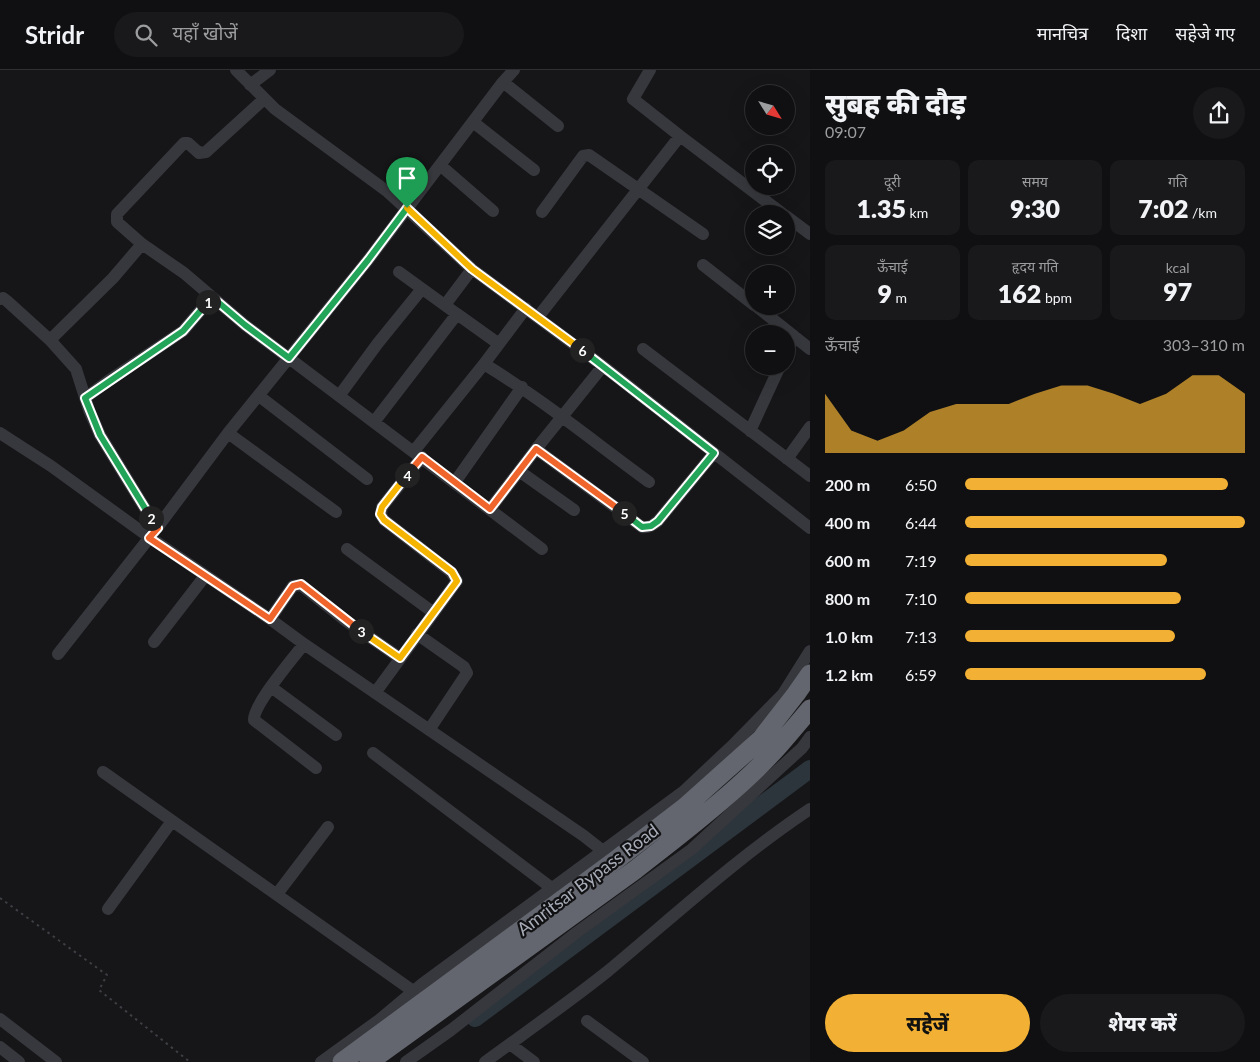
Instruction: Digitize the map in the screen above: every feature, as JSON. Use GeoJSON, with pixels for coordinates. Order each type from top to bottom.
{"type":"FeatureCollection","features":[{"type":"Feature","properties":{"kind":"highway","name":"Amritsar Bypass Road"},"geometry":{"type":"LineString","coordinates":[[342,1062],[685,807],[761,739],[810,674]]}},
{"type":"Feature","properties":{"kind":"highway","name":"Amritsar Bypass Road"},"geometry":{"type":"LineString","coordinates":[[369,1062],[635,870],[673,840],[748,777],[785,740],[810,709]]}},
{"type":"Feature","properties":{"kind":"street"},"geometry":{"type":"LineString","coordinates":[[236,70],[275,108],[407,208],[472,269],[603,366],[810,528]]}},
{"type":"Feature","properties":{"kind":"street"},"geometry":{"type":"LineString","coordinates":[[250,85],[270,70]]}},
{"type":"Feature","properties":{"kind":"street"},"geometry":{"type":"LineString","coordinates":[[58,654],[153,533],[228,433],[368,260],[514,70]]}},
{"type":"Feature","properties":{"kind":"street"},"geometry":{"type":"LineString","coordinates":[[650,70],[633,99],[771,205]]}},
{"type":"Feature","properties":{"kind":"street"},"geometry":{"type":"LineString","coordinates":[[503,82],[558,126]]}},
{"type":"Feature","properties":{"kind":"street"},"geometry":{"type":"LineString","coordinates":[[264,98],[206,152],[201,154],[188,143],[184,143],[117,214],[117,222],[142,244],[184,273],[245,325],[542,549]]}},
{"type":"Feature","properties":{"kind":"street"},"geometry":{"type":"LineString","coordinates":[[473,122],[534,170]]}},
{"type":"Feature","properties":{"kind":"street"},"geometry":{"type":"LineString","coordinates":[[538,317],[680,136]]}},
{"type":"Feature","properties":{"kind":"street"},"geometry":{"type":"LineString","coordinates":[[542,212],[586,154],[703,234]]}},
{"type":"Feature","properties":{"kind":"street"},"geometry":{"type":"LineString","coordinates":[[440,165],[492,211]]}},
{"type":"Feature","properties":{"kind":"street"},"geometry":{"type":"LineString","coordinates":[[795,223],[810,234]]}},
{"type":"Feature","properties":{"kind":"street"},"geometry":{"type":"LineString","coordinates":[[50,340],[114,278],[142,244]]}},
{"type":"Feature","properties":{"kind":"street"},"geometry":{"type":"LineString","coordinates":[[703,265],[745,297]]}},
{"type":"Feature","properties":{"kind":"street"},"geometry":{"type":"LineString","coordinates":[[445,305],[472,269]]}},
{"type":"Feature","properties":{"kind":"street"},"geometry":{"type":"LineString","coordinates":[[400,272],[421,290],[499,344]]}},
{"type":"Feature","properties":{"kind":"street"},"geometry":{"type":"LineString","coordinates":[[339,396],[378,343],[421,290]]}},
{"type":"Feature","properties":{"kind":"street"},"geometry":{"type":"LineString","coordinates":[[85,398],[183,331],[212,297]]}},
{"type":"Feature","properties":{"kind":"street"},"geometry":{"type":"LineString","coordinates":[[0,299],[3,298],[7,301],[50,340],[76,369],[100,435],[153,533]]}},
{"type":"Feature","properties":{"kind":"street"},"geometry":{"type":"LineString","coordinates":[[375,693],[455,584],[456,578],[452,572],[384,520],[380,514],[382,507],[418,454],[526,308]]}},
{"type":"Feature","properties":{"kind":"street"},"geometry":{"type":"LineString","coordinates":[[374,422],[457,314]]}},
{"type":"Feature","properties":{"kind":"street"},"geometry":{"type":"LineString","coordinates":[[768,315],[780,325]]}},
{"type":"Feature","properties":{"kind":"street"},"geometry":{"type":"LineString","coordinates":[[795,337],[810,349]]}},
{"type":"Feature","properties":{"kind":"street"},"geometry":{"type":"LineString","coordinates":[[643,349],[810,476]]}},
{"type":"Feature","properties":{"kind":"street"},"geometry":{"type":"LineString","coordinates":[[484,364],[522,387],[563,416],[649,482]]}},
{"type":"Feature","properties":{"kind":"street"},"geometry":{"type":"LineString","coordinates":[[490,509],[603,366]]}},
{"type":"Feature","properties":{"kind":"street"},"geometry":{"type":"LineString","coordinates":[[750,431],[776,375]]}},
{"type":"Feature","properties":{"kind":"street"},"geometry":{"type":"LineString","coordinates":[[455,482],[522,387]]}},
{"type":"Feature","properties":{"kind":"street"},"geometry":{"type":"LineString","coordinates":[[259,396],[367,479]]}},
{"type":"Feature","properties":{"kind":"street"},"geometry":{"type":"LineString","coordinates":[[787,458],[810,427]]}},
{"type":"Feature","properties":{"kind":"street"},"geometry":{"type":"LineString","coordinates":[[0,433],[153,533],[205,576],[270,619],[603,851]]}},
{"type":"Feature","properties":{"kind":"street"},"geometry":{"type":"LineString","coordinates":[[228,433],[336,512]]}},
{"type":"Feature","properties":{"kind":"street"},"geometry":{"type":"LineString","coordinates":[[536,449],[635,522],[645,527],[651,526],[658,521],[714,453]]}},
{"type":"Feature","properties":{"kind":"street"},"geometry":{"type":"LineString","coordinates":[[519,471],[574,510]]}},
{"type":"Feature","properties":{"kind":"street"},"geometry":{"type":"LineString","coordinates":[[347,549],[434,613]]}},
{"type":"Feature","properties":{"kind":"street"},"geometry":{"type":"LineString","coordinates":[[154,642],[205,576]]}},
{"type":"Feature","properties":{"kind":"street"},"geometry":{"type":"LineString","coordinates":[[270,619],[293,586],[301,584],[345,620],[400,658]]}},
{"type":"Feature","properties":{"kind":"street"},"geometry":{"type":"LineString","coordinates":[[417,634],[464,667],[467,673],[429,730]]}},
{"type":"Feature","properties":{"kind":"street"},"geometry":{"type":"LineString","coordinates":[[304,644],[271,687],[254,714],[254,720],[316,768]]}},
{"type":"Feature","properties":{"kind":"street"},"geometry":{"type":"LineString","coordinates":[[321,1062],[379,1020],[413,991],[684,791],[735,744],[783,694],[810,651]]}},
{"type":"Feature","properties":{"kind":"street"},"geometry":{"type":"LineString","coordinates":[[271,687],[336,735]]}},
{"type":"Feature","properties":{"kind":"street"},"geometry":{"type":"LineString","coordinates":[[406,1062],[451,1030],[576,933],[692,849],[806,752],[810,737]]}},
{"type":"Feature","properties":{"kind":"street"},"geometry":{"type":"LineString","coordinates":[[373,752],[552,889]]}},
{"type":"Feature","properties":{"kind":"street"},"geometry":{"type":"LineString","coordinates":[[103,772],[413,991]]}},
{"type":"Feature","properties":{"kind":"street"},"geometry":{"type":"LineString","coordinates":[[485,1062],[586,988],[764,841],[810,809]]}},
{"type":"Feature","properties":{"kind":"street"},"geometry":{"type":"LineString","coordinates":[[108,909],[172,821]]}},
{"type":"Feature","properties":{"kind":"street"},"geometry":{"type":"LineString","coordinates":[[277,894],[328,827]]}},
{"type":"Feature","properties":{"kind":"street"},"geometry":{"type":"LineString","coordinates":[[0,1019],[56,1062]]}},
{"type":"Feature","properties":{"kind":"street"},"geometry":{"type":"LineString","coordinates":[[586,1020],[643,1062]]}},
{"type":"Feature","properties":{"kind":"street"},"geometry":{"type":"LineString","coordinates":[[510,1044],[534,1062]]}},
{"type":"Feature","properties":{"kind":"street"},"geometry":{"type":"LineString","coordinates":[[0,1047],[19,1062]]}},
{"type":"Feature","properties":{"kind":"path"},"geometry":{"type":"LineString","coordinates":[[0,898],[107,975],[99,990],[190,1062]]}},
{"type":"Feature","properties":{"kind":"waterway"},"geometry":{"type":"LineString","coordinates":[[475,1018],[810,769]]}},
{"type":"Feature","properties":{"kind":"route"},"geometry":{"type":"LineString","coordinates":[[407,208],[472,269],[603,366],[714,453],[658,521],[651,526],[645,527],[642,527],[536,449],[490,509],[422,457],[382,507],[380,514],[384,520],[452,572],[457,581],[400,658],[345,620],[301,584],[293,586],[270,619],[149,538],[158,528],[100,435],[85,398],[183,331],[212,297],[270,345],[289,358],[407,208]]}}]}
